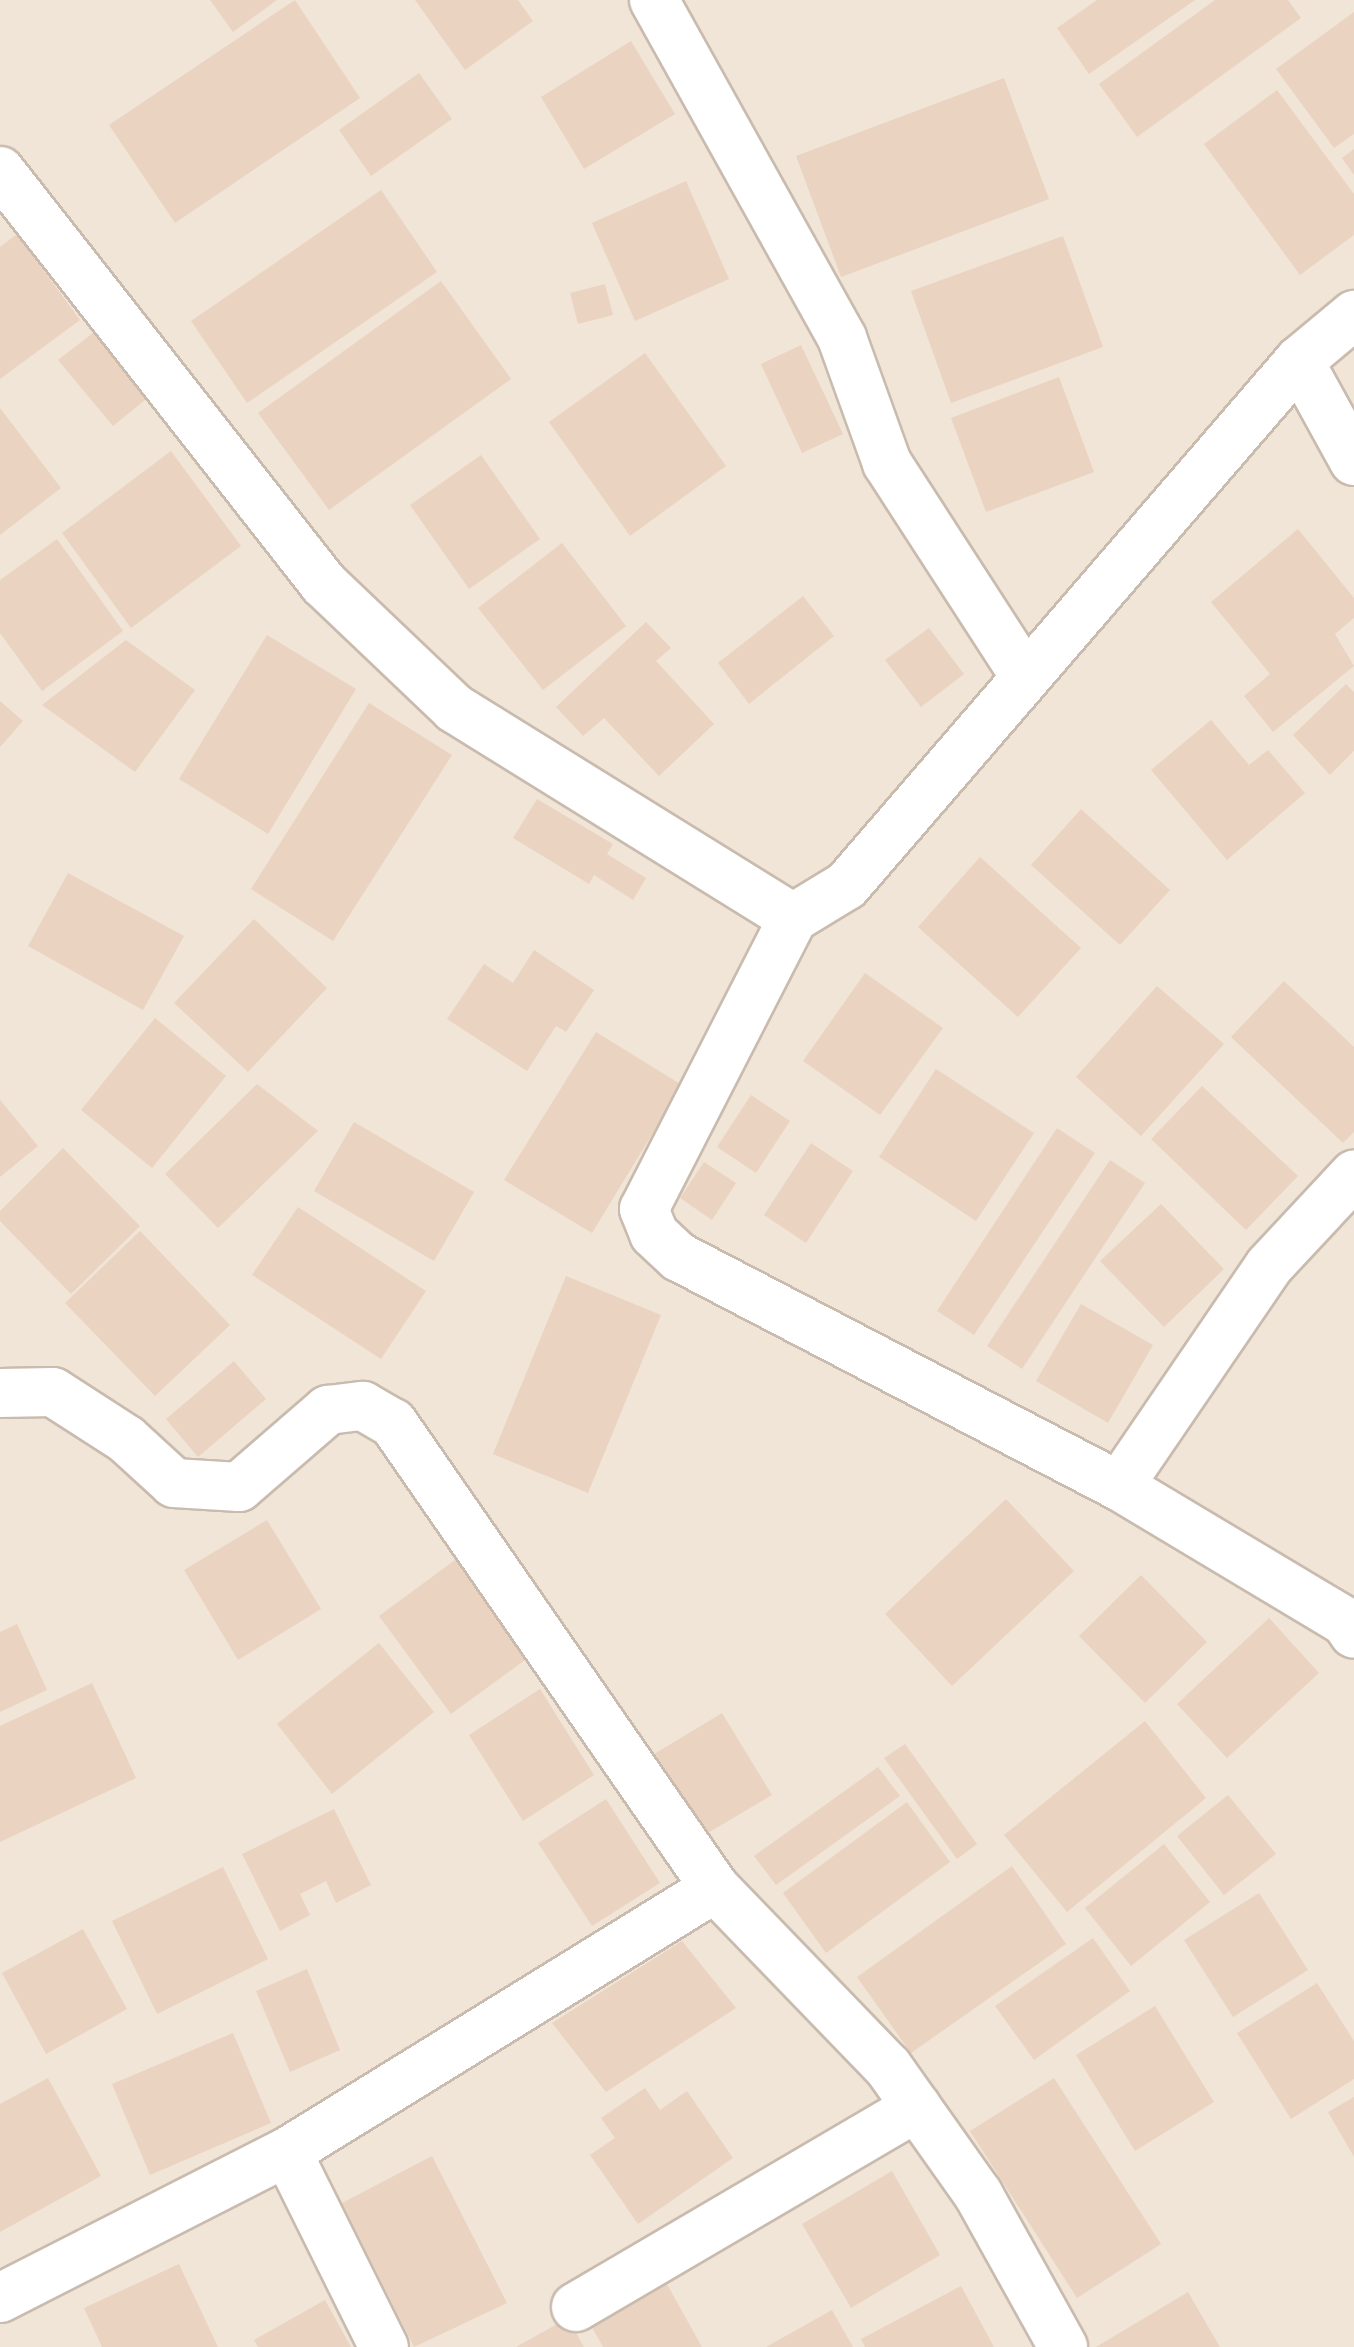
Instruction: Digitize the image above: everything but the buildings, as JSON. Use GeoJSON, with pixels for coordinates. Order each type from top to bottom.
{"type":"FeatureCollection","features":[{"type":"Feature","properties":{"kind":"street"},"geometry":{"type":"LineString","coordinates":[[654,0],[842,338],[887,462],[1024,675]]}},
{"type":"Feature","properties":{"kind":"street"},"geometry":{"type":"LineString","coordinates":[[0,171],[324,584],[454,708],[793,918]]}},
{"type":"Feature","properties":{"kind":"street"},"geometry":{"type":"LineString","coordinates":[[1354,315],[1299,361],[1024,675],[932,794],[848,885],[793,918],[644,1209],[654,1234],[679,1257],[1118,1486],[1346,1622],[1354,1634]]}},
{"type":"Feature","properties":{"kind":"street"},"geometry":{"type":"LineString","coordinates":[[1299,361],[1354,461]]}},
{"type":"Feature","properties":{"kind":"street"},"geometry":{"type":"LineString","coordinates":[[1118,1486],[1269,1266],[1354,1175]]}},
{"type":"Feature","properties":{"kind":"street"},"geometry":{"type":"LineString","coordinates":[[0,1393],[53,1392],[126,1440],[174,1483],[239,1487],[328,1410],[363,1406],[393,1423],[715,1888],[888,2067],[978,2194],[1064,2347]]}},
{"type":"Feature","properties":{"kind":"street"},"geometry":{"type":"LineString","coordinates":[[0,2298],[287,2152],[715,1888]]}},
{"type":"Feature","properties":{"kind":"street"},"geometry":{"type":"LineString","coordinates":[[576,2306],[917,2107]]}},
{"type":"Feature","properties":{"kind":"street"},"geometry":{"type":"LineString","coordinates":[[287,2152],[384,2347]]}},
{"type":"Feature","properties":{"kind":"shaded area"},"geometry":{"type":"Polygon","coordinates":[[[0,0],[1354,0],[1354,2347],[0,2347],[0,0]]]}}]}
